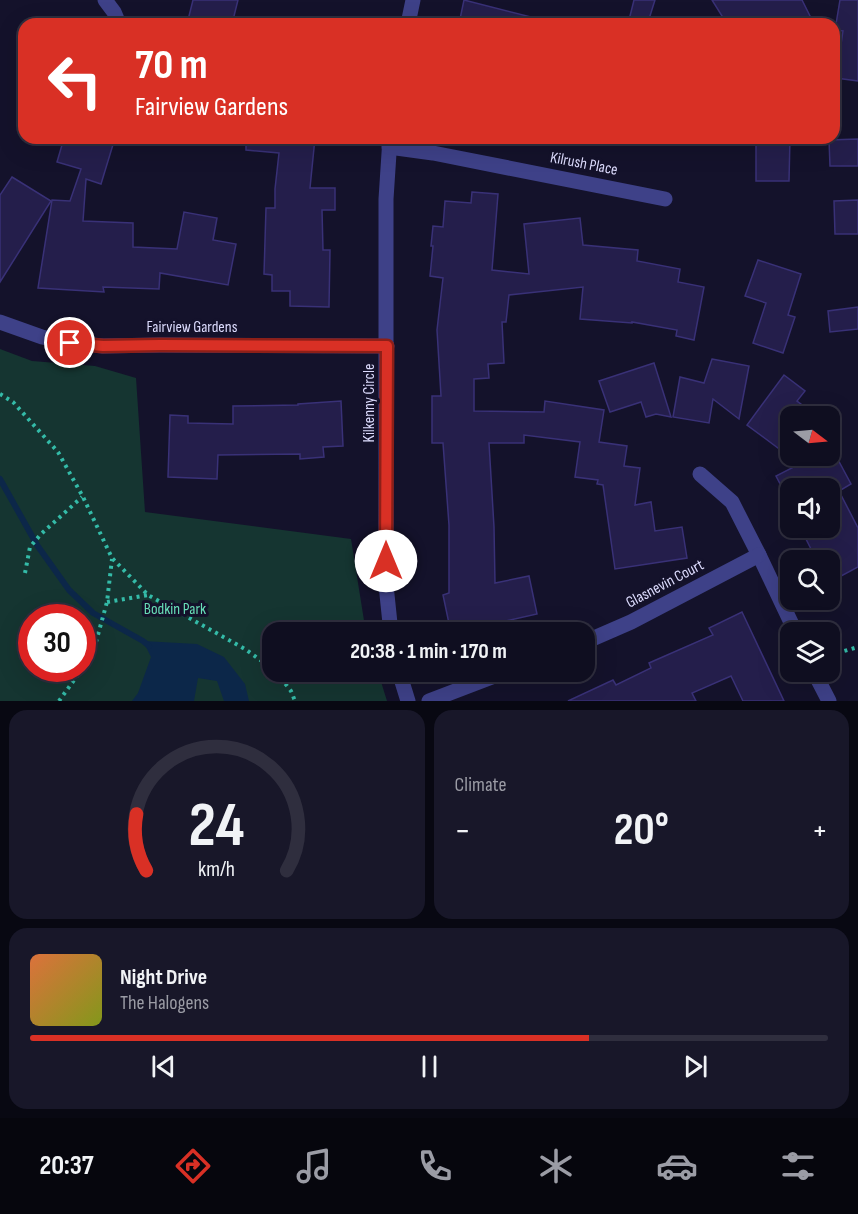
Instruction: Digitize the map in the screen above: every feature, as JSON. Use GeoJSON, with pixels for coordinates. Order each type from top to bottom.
{"type":"FeatureCollection","features":[{"type":"Feature","properties":{"kind":"street"},"geometry":{"type":"LineString","coordinates":[[105,0],[116,18]]}},
{"type":"Feature","properties":{"kind":"street"},"geometry":{"type":"LineString","coordinates":[[409,18],[413,0]]}},
{"type":"Feature","properties":{"kind":"street","name":"Kilkenny Circle"},"geometry":{"type":"LineString","coordinates":[[389,144],[386,199],[386,585],[390,622]]}},
{"type":"Feature","properties":{"kind":"street","name":"Kilrush Place"},"geometry":{"type":"LineString","coordinates":[[397,144],[665,199]]}},
{"type":"Feature","properties":{"kind":"street","name":"Fairview Gardens"},"geometry":{"type":"LineString","coordinates":[[0,322],[42,337],[70,343],[103,346],[387,346]]}},
{"type":"Feature","properties":{"kind":"street"},"geometry":{"type":"LineString","coordinates":[[700,474],[732,502],[791,622]]}},
{"type":"Feature","properties":{"kind":"street","name":"Glasnevin Court"},"geometry":{"type":"LineString","coordinates":[[595,638],[631,622],[759,555]]}},
{"type":"Feature","properties":{"kind":"street"},"geometry":{"type":"LineString","coordinates":[[402,682],[408,701]]}},
{"type":"Feature","properties":{"kind":"street"},"geometry":{"type":"LineString","coordinates":[[429,701],[479,682]]}},
{"type":"Feature","properties":{"kind":"street"},"geometry":{"type":"LineString","coordinates":[[819,682],[829,701]]}},
{"type":"Feature","properties":{"kind":"path"},"geometry":{"type":"LineString","coordinates":[[0,394],[13,402],[58,452],[112,558],[148,595],[245,649],[262,661]]}},
{"type":"Feature","properties":{"kind":"path"},"geometry":{"type":"LineString","coordinates":[[25,573],[30,547],[82,497]]}},
{"type":"Feature","properties":{"kind":"path"},"geometry":{"type":"LineString","coordinates":[[96,641],[107,602],[112,558]]}},
{"type":"Feature","properties":{"kind":"path"},"geometry":{"type":"LineString","coordinates":[[107,602],[148,595]]}},
{"type":"Feature","properties":{"kind":"path"},"geometry":{"type":"LineString","coordinates":[[840,652],[858,647]]}},
{"type":"Feature","properties":{"kind":"path"},"geometry":{"type":"LineString","coordinates":[[59,701],[72,682]]}},
{"type":"Feature","properties":{"kind":"path"},"geometry":{"type":"LineString","coordinates":[[283,682],[295,701]]}},
{"type":"Feature","properties":{"kind":"green space","name":"Bodkin Park"},"geometry":{"type":"Polygon","coordinates":[[[0,349],[32,361],[95,366],[136,378],[145,512],[351,539],[364,622],[262,622],[262,682],[381,682],[387,701],[0,701],[0,349]]]}},
{"type":"Feature","properties":{"kind":"water"},"geometry":{"type":"Polygon","coordinates":[[[143,641],[197,644],[224,657],[245,684],[249,701],[224,701],[217,681],[198,678],[194,701],[132,701],[138,693],[151,657],[143,641]]]}},
{"type":"Feature","properties":{"kind":"building"},"geometry":{"type":"Polygon","coordinates":[[[193,0],[238,0],[234,18],[188,18],[193,0]]]}},
{"type":"Feature","properties":{"kind":"building"},"geometry":{"type":"Polygon","coordinates":[[[464,0],[535,18],[460,18],[464,0]]]}},
{"type":"Feature","properties":{"kind":"building"},"geometry":{"type":"Polygon","coordinates":[[[634,0],[655,0],[649,18],[630,18],[634,0]]]}},
{"type":"Feature","properties":{"kind":"building"},"geometry":{"type":"Polygon","coordinates":[[[712,0],[802,0],[811,18],[723,18],[712,0]]]}},
{"type":"Feature","properties":{"kind":"building"},"geometry":{"type":"Polygon","coordinates":[[[840,0],[858,0],[858,81],[840,79],[843,31],[840,31],[840,18],[837,18],[840,0]]]}},
{"type":"Feature","properties":{"kind":"building"},"geometry":{"type":"Polygon","coordinates":[[[858,139],[858,166],[830,166],[829,144],[840,144],[840,140],[858,139]]]}},
{"type":"Feature","properties":{"kind":"building"},"geometry":{"type":"Polygon","coordinates":[[[62,144],[113,144],[101,184],[86,179],[83,221],[133,223],[133,247],[177,249],[184,212],[217,218],[213,240],[236,244],[228,285],[160,273],[159,289],[103,287],[104,292],[38,288],[52,200],[70,201],[81,169],[57,162],[62,144]]]}},
{"type":"Feature","properties":{"kind":"building"},"geometry":{"type":"Polygon","coordinates":[[[246,144],[314,144],[310,188],[335,188],[335,210],[322,210],[323,250],[330,250],[329,307],[290,306],[290,291],[272,291],[272,275],[264,274],[266,208],[275,208],[279,153],[246,150],[246,144]]]}},
{"type":"Feature","properties":{"kind":"building"},"geometry":{"type":"Polygon","coordinates":[[[756,144],[790,144],[789,181],[756,181],[756,144]]]}},
{"type":"Feature","properties":{"kind":"building"},"geometry":{"type":"Polygon","coordinates":[[[12,177],[51,201],[0,282],[0,195],[12,177]]]}},
{"type":"Feature","properties":{"kind":"building"},"geometry":{"type":"Polygon","coordinates":[[[472,192],[498,194],[492,270],[529,274],[524,224],[580,218],[583,245],[638,250],[637,261],[680,269],[678,282],[704,287],[694,340],[676,336],[677,330],[632,322],[580,319],[583,287],[509,295],[506,322],[502,322],[504,363],[488,364],[489,378],[474,379],[474,411],[544,412],[545,401],[604,410],[599,442],[627,446],[624,466],[640,468],[635,505],[651,502],[655,531],[682,527],[687,558],[615,569],[603,485],[597,484],[598,480],[575,477],[580,442],[524,435],[524,443],[489,443],[495,583],[529,576],[537,614],[501,622],[449,622],[443,595],[449,593],[449,525],[443,443],[432,443],[432,396],[441,396],[437,330],[443,278],[430,276],[433,226],[443,227],[445,201],[471,203],[472,192]]]}},
{"type":"Feature","properties":{"kind":"building"},"geometry":{"type":"Polygon","coordinates":[[[858,200],[858,234],[835,234],[834,201],[858,200]]]}},
{"type":"Feature","properties":{"kind":"building"},"geometry":{"type":"Polygon","coordinates":[[[758,260],[801,274],[788,315],[795,317],[783,353],[753,343],[766,303],[745,296],[758,260]]]}},
{"type":"Feature","properties":{"kind":"building"},"geometry":{"type":"Polygon","coordinates":[[[858,307],[858,329],[830,332],[828,311],[858,307]]]}},
{"type":"Feature","properties":{"kind":"building"},"geometry":{"type":"Polygon","coordinates":[[[712,359],[749,366],[739,419],[713,399],[709,423],[673,417],[680,377],[704,383],[712,359]]]}},
{"type":"Feature","properties":{"kind":"building"},"geometry":{"type":"Polygon","coordinates":[[[654,363],[671,417],[656,414],[646,417],[641,402],[610,412],[599,381],[654,363]]]}},
{"type":"Feature","properties":{"kind":"building"},"geometry":{"type":"Polygon","coordinates":[[[784,375],[805,391],[797,401],[804,406],[780,406],[780,450],[747,425],[784,375]]]}},
{"type":"Feature","properties":{"kind":"building"},"geometry":{"type":"Polygon","coordinates":[[[341,401],[343,446],[323,447],[324,457],[300,459],[300,454],[218,455],[217,479],[168,477],[170,415],[188,416],[188,423],[233,424],[233,406],[298,405],[341,401]]]}},
{"type":"Feature","properties":{"kind":"building"},"geometry":{"type":"Polygon","coordinates":[[[840,463],[851,484],[840,490],[840,478],[780,478],[780,484],[776,476],[796,466],[840,466],[840,463]]]}},
{"type":"Feature","properties":{"kind":"building"},"geometry":{"type":"Polygon","coordinates":[[[840,493],[858,528],[858,567],[840,577],[840,550],[812,550],[806,538],[840,538],[840,493]]]}},
{"type":"Feature","properties":{"kind":"building"},"geometry":{"type":"Polygon","coordinates":[[[742,612],[784,701],[743,701],[731,676],[692,693],[696,701],[568,701],[613,680],[616,685],[651,668],[649,663],[713,635],[709,628],[742,612]]]}},
{"type":"Feature","properties":{"kind":"waterway"},"geometry":{"type":"LineString","coordinates":[[0,479],[37,545],[69,590],[93,613],[149,646]]}},
{"type":"Feature","properties":{"kind":"route"},"geometry":{"type":"LineString","coordinates":[[70,343],[103,346],[387,346],[386,561]]}}]}
